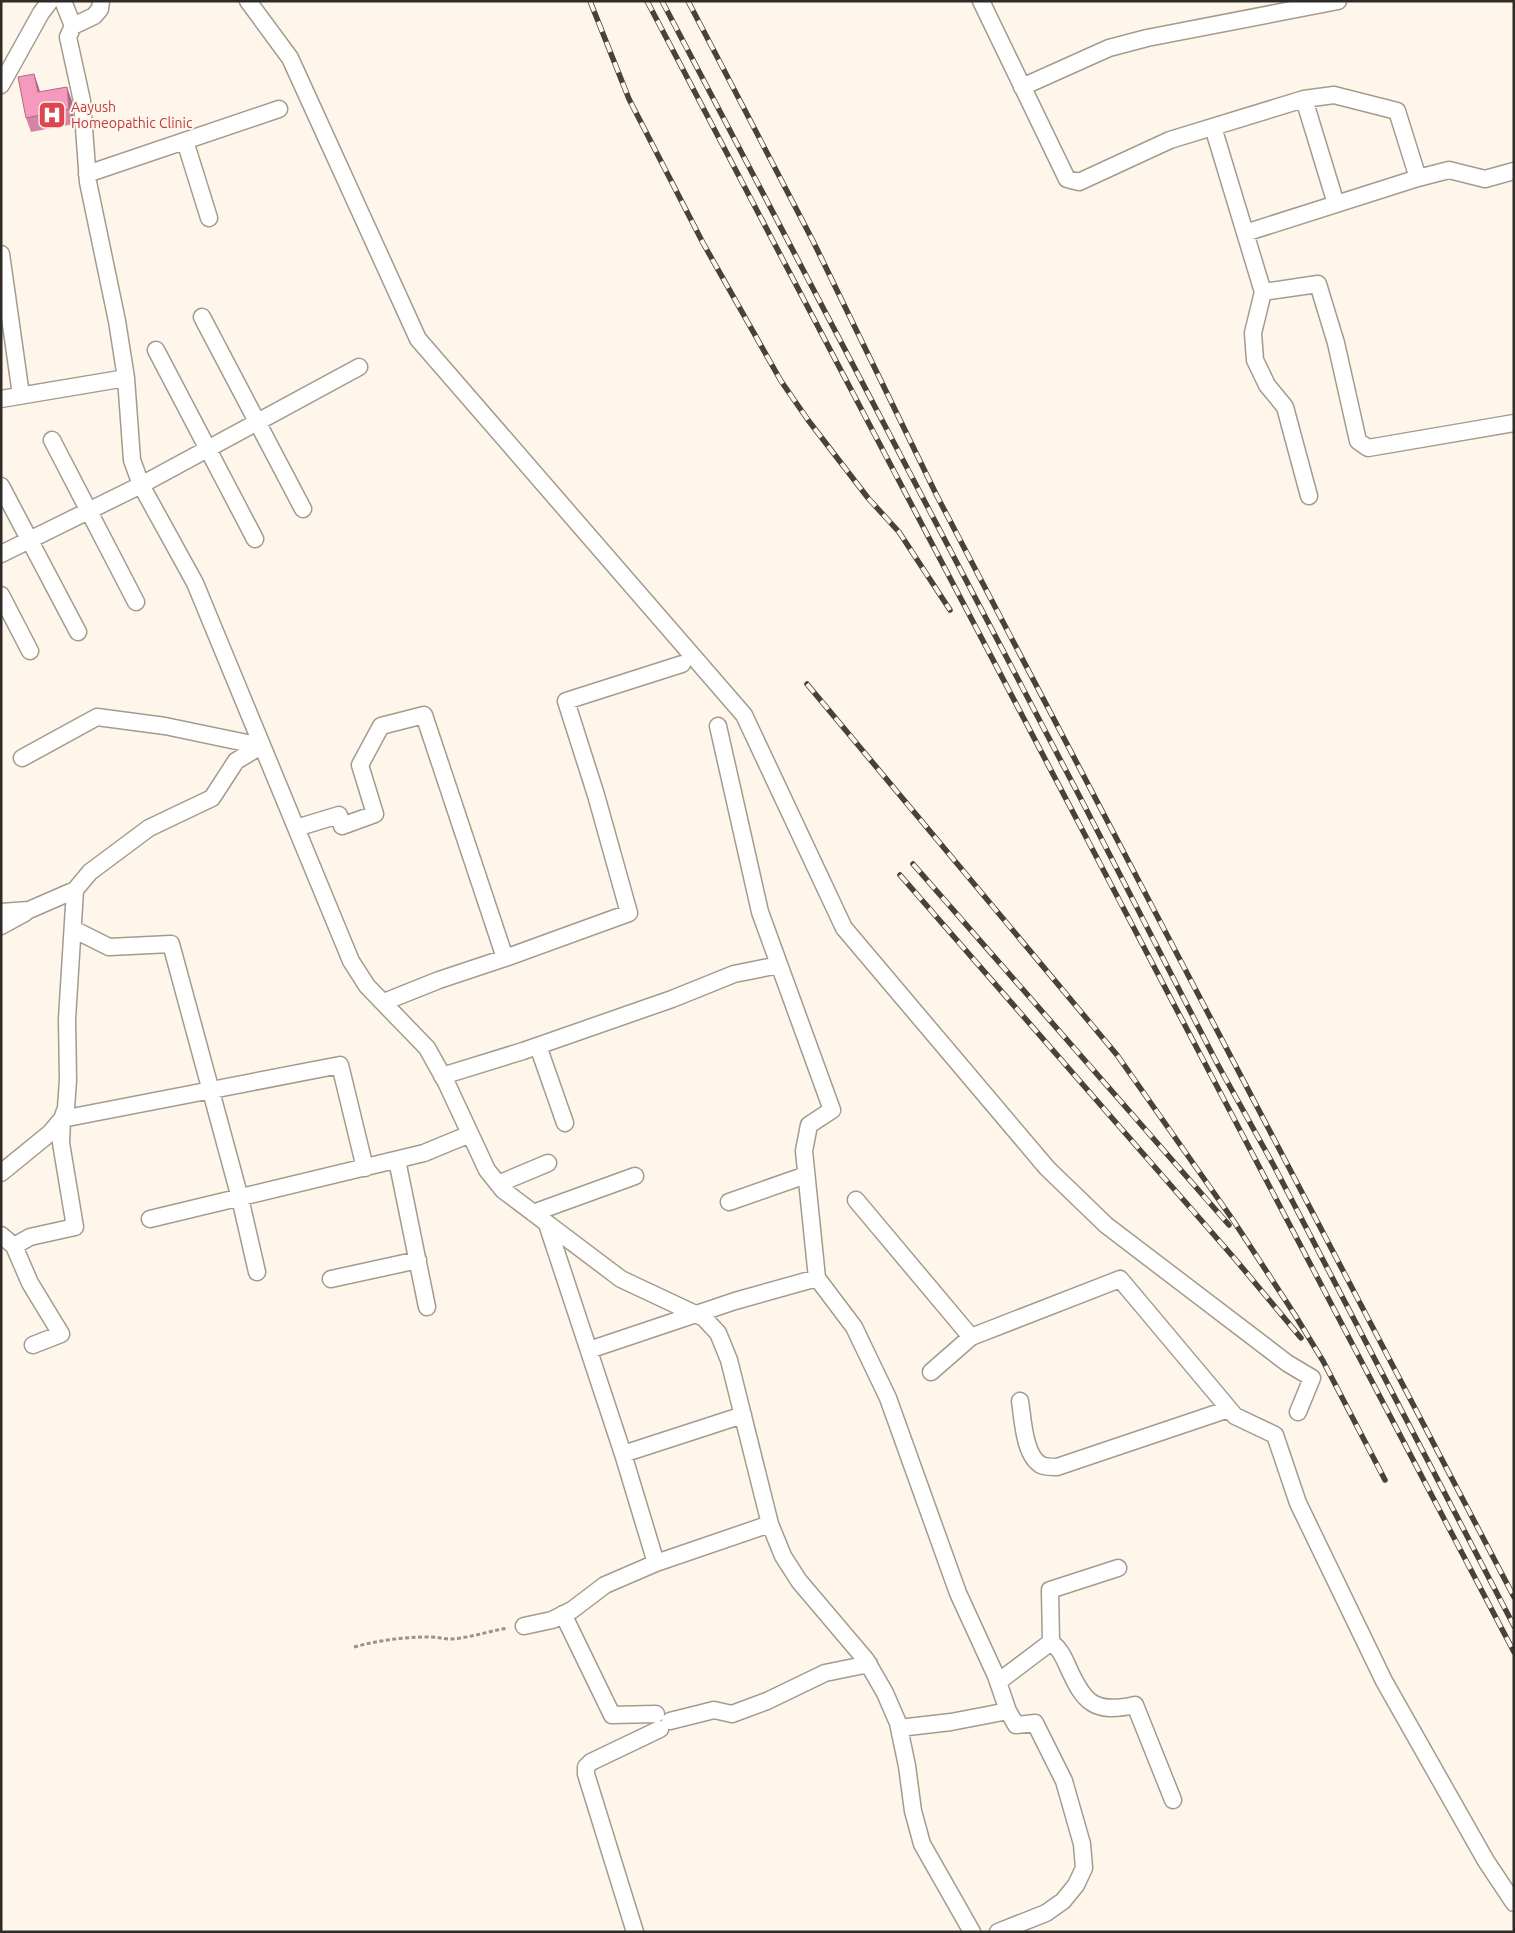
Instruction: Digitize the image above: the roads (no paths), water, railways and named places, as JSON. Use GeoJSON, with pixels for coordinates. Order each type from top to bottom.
{"type":"FeatureCollection","features":[{"type":"Feature","properties":{"kind":"street"},"geometry":{"type":"LineString","coordinates":[[1,85],[41,13],[50,1]]}},
{"type":"Feature","properties":{"kind":"street"},"geometry":{"type":"LineString","coordinates":[[63,1],[73,26]]}},
{"type":"Feature","properties":{"kind":"street"},"geometry":{"type":"LineString","coordinates":[[101,1],[100,9],[94,16],[73,26],[68,37],[82,101],[87,174],[117,321],[126,378],[132,460],[141,485],[195,583],[351,961],[367,986],[428,1048],[487,1170],[503,1190],[621,1279],[704,1318],[718,1333],[729,1360],[770,1524],[783,1556],[798,1581],[869,1664],[885,1692],[899,1728],[907,1766],[913,1811],[922,1844],[972,1932]]}},
{"type":"Feature","properties":{"kind":"street"},"geometry":{"type":"LineString","coordinates":[[248,1],[290,58],[418,339],[744,715],[844,928],[1047,1168],[1106,1225],[1287,1362],[1312,1378],[1298,1412]]}},
{"type":"Feature","properties":{"kind":"street"},"geometry":{"type":"LineString","coordinates":[[260,1],[277,40]]}},
{"type":"Feature","properties":{"kind":"street"},"geometry":{"type":"LineString","coordinates":[[981,1],[1067,179],[1079,182],[1170,140],[1304,99],[1334,95],[1397,111],[1418,178]]}},
{"type":"Feature","properties":{"kind":"street"},"geometry":{"type":"LineString","coordinates":[[1022,87],[1109,48],[1288,6],[1338,1]]}},
{"type":"Feature","properties":{"kind":"street"},"geometry":{"type":"LineString","coordinates":[[1304,99],[1336,204]]}},
{"type":"Feature","properties":{"kind":"street"},"geometry":{"type":"LineString","coordinates":[[87,174],[279,109]]}},
{"type":"Feature","properties":{"kind":"street"},"geometry":{"type":"LineString","coordinates":[[1213,127],[1262,292],[1253,333],[1255,360],[1267,385],[1285,407],[1309,496]]}},
{"type":"Feature","properties":{"kind":"street"},"geometry":{"type":"LineString","coordinates":[[185,141],[209,218]]}},
{"type":"Feature","properties":{"kind":"street"},"geometry":{"type":"LineString","coordinates":[[1245,233],[1418,178],[1449,170],[1484,179],[1514,171]]}},
{"type":"Feature","properties":{"kind":"street"},"geometry":{"type":"LineString","coordinates":[[1,254],[22,395]]}},
{"type":"Feature","properties":{"kind":"street"},"geometry":{"type":"LineString","coordinates":[[1262,292],[1318,284],[1336,343],[1358,441],[1368,448],[1514,423]]}},
{"type":"Feature","properties":{"kind":"street"},"geometry":{"type":"LineString","coordinates":[[202,317],[303,509]]}},
{"type":"Feature","properties":{"kind":"street"},"geometry":{"type":"LineString","coordinates":[[156,350],[255,539]]}},
{"type":"Feature","properties":{"kind":"street"},"geometry":{"type":"LineString","coordinates":[[1,554],[141,485],[359,367]]}},
{"type":"Feature","properties":{"kind":"street"},"geometry":{"type":"LineString","coordinates":[[1,399],[126,378]]}},
{"type":"Feature","properties":{"kind":"street"},"geometry":{"type":"LineString","coordinates":[[52,440],[136,602]]}},
{"type":"Feature","properties":{"kind":"street"},"geometry":{"type":"LineString","coordinates":[[1,486],[78,632]]}},
{"type":"Feature","properties":{"kind":"street"},"geometry":{"type":"LineString","coordinates":[[1,595],[30,651]]}},
{"type":"Feature","properties":{"kind":"street"},"geometry":{"type":"LineString","coordinates":[[384,1002],[440,980],[629,913],[596,795],[566,702],[682,664]]}},
{"type":"Feature","properties":{"kind":"street"},"geometry":{"type":"LineString","coordinates":[[296,828],[339,815],[342,826],[376,814],[360,765],[381,726],[424,715],[504,958]]}},
{"type":"Feature","properties":{"kind":"street"},"geometry":{"type":"LineString","coordinates":[[22,758],[97,717],[165,726],[261,746]]}},
{"type":"Feature","properties":{"kind":"street"},"geometry":{"type":"LineString","coordinates":[[718,726],[760,912],[832,1110],[809,1125],[804,1151],[817,1278],[854,1327],[888,1398],[958,1593],[998,1682],[1008,1711],[1016,1726],[1035,1723],[1064,1781],[1082,1844],[1084,1868],[1076,1885],[1063,1901],[1046,1913],[998,1932]]}},
{"type":"Feature","properties":{"kind":"street"},"geometry":{"type":"LineString","coordinates":[[1,926],[29,910],[75,890],[90,872],[150,828],[212,798],[236,762],[261,746]]}},
{"type":"Feature","properties":{"kind":"street"},"geometry":{"type":"LineString","coordinates":[[1,1173],[50,1133],[62,1118],[66,1108],[67,1019],[75,890]]}},
{"type":"Feature","properties":{"kind":"street"},"geometry":{"type":"LineString","coordinates":[[1,912],[29,910]]}},
{"type":"Feature","properties":{"kind":"street"},"geometry":{"type":"LineString","coordinates":[[73,929],[109,947],[171,944],[240,1198],[256,1272]]}},
{"type":"Feature","properties":{"kind":"street"},"geometry":{"type":"LineString","coordinates":[[442,1076],[538,1046],[672,999],[734,974],[779,965]]}},
{"type":"Feature","properties":{"kind":"street"},"geometry":{"type":"LineString","coordinates":[[538,1046],[565,1123]]}},
{"type":"Feature","properties":{"kind":"street"},"geometry":{"type":"LineString","coordinates":[[62,1118],[340,1065],[365,1168]]}},
{"type":"Feature","properties":{"kind":"street"},"geometry":{"type":"LineString","coordinates":[[14,1246],[30,1237],[75,1227],[61,1143],[62,1118]]}},
{"type":"Feature","properties":{"kind":"street"},"geometry":{"type":"LineString","coordinates":[[150,1219],[424,1153],[470,1134]]}},
{"type":"Feature","properties":{"kind":"street"},"geometry":{"type":"LineString","coordinates":[[397,1160],[427,1307]]}},
{"type":"Feature","properties":{"kind":"street"},"geometry":{"type":"LineString","coordinates":[[498,1184],[548,1163]]}},
{"type":"Feature","properties":{"kind":"street"},"geometry":{"type":"LineString","coordinates":[[729,1202],[806,1175]]}},
{"type":"Feature","properties":{"kind":"street"},"geometry":{"type":"LineString","coordinates":[[533,1213],[634,1176]]}},
{"type":"Feature","properties":{"kind":"street"},"geometry":{"type":"LineString","coordinates":[[856,1200],[971,1337]]}},
{"type":"Feature","properties":{"kind":"street"},"geometry":{"type":"LineString","coordinates":[[547,1224],[623,1454],[656,1563]]}},
{"type":"Feature","properties":{"kind":"street"},"geometry":{"type":"LineString","coordinates":[[1,1235],[14,1246],[30,1282],[61,1334],[32,1345]]}},
{"type":"Feature","properties":{"kind":"street"},"geometry":{"type":"LineString","coordinates":[[331,1279],[418,1260]]}},
{"type":"Feature","properties":{"kind":"street"},"geometry":{"type":"LineString","coordinates":[[589,1350],[817,1278]]}},
{"type":"Feature","properties":{"kind":"street"},"geometry":{"type":"LineString","coordinates":[[931,1372],[971,1337],[1120,1279],[1235,1416],[1275,1435],[1298,1503],[1384,1680],[1486,1861],[1514,1903]]}},
{"type":"Feature","properties":{"kind":"street"},"geometry":{"type":"LineString","coordinates":[[1020,1401],[1025,1435],[1032,1458],[1043,1466],[1057,1468],[1229,1409]]}},
{"type":"Feature","properties":{"kind":"street"},"geometry":{"type":"LineString","coordinates":[[623,1454],[743,1415]]}},
{"type":"Feature","properties":{"kind":"street"},"geometry":{"type":"LineString","coordinates":[[524,1626],[552,1620],[605,1585],[656,1563],[770,1524]]}},
{"type":"Feature","properties":{"kind":"street"},"geometry":{"type":"LineString","coordinates":[[1051,1642],[1050,1590],[1118,1568]]}},
{"type":"Feature","properties":{"kind":"street"},"geometry":{"type":"LineString","coordinates":[[563,1614],[612,1715],[662,1722]]}},
{"type":"Feature","properties":{"kind":"street"},"geometry":{"type":"LineString","coordinates":[[998,1682],[1051,1642]]}},
{"type":"Feature","properties":{"kind":"street"},"geometry":{"type":"LineString","coordinates":[[1051,1642],[1060,1648],[1083,1696],[1100,1707],[1116,1710],[1135,1705],[1173,1800]]}},
{"type":"Feature","properties":{"kind":"street"},"geometry":{"type":"LineString","coordinates":[[635,1932],[607,1845],[586,1774],[586,1767],[662,1722],[714,1710],[732,1714],[767,1701],[824,1673],[869,1664]]}},
{"type":"Feature","properties":{"kind":"street"},"geometry":{"type":"LineString","coordinates":[[899,1728],[951,1722],[1008,1711]]}},
{"type":"Feature","properties":{"kind":"railway"},"geometry":{"type":"LineString","coordinates":[[590,1],[629,99],[703,243],[781,381],[808,420],[868,498],[899,532],[950,610]]}},
{"type":"Feature","properties":{"kind":"railway"},"geometry":{"type":"LineString","coordinates":[[647,1],[1514,1652]]}},
{"type":"Feature","properties":{"kind":"railway"},"geometry":{"type":"LineString","coordinates":[[662,1],[1083,803],[1218,1065],[1274,1166],[1514,1626]]}},
{"type":"Feature","properties":{"kind":"railway"},"geometry":{"type":"LineString","coordinates":[[688,1],[813,241],[937,496],[1514,1597]]}},
{"type":"Feature","properties":{"kind":"railway"},"geometry":{"type":"LineString","coordinates":[[807,684],[1117,1055],[1233,1220],[1295,1315],[1323,1361],[1385,1480]]}},
{"type":"Feature","properties":{"kind":"railway"},"geometry":{"type":"LineString","coordinates":[[913,864],[1229,1225]]}},
{"type":"Feature","properties":{"kind":"railway"},"geometry":{"type":"LineString","coordinates":[[900,875],[1235,1259],[1301,1338]]}},
{"type":"Feature","properties":{"kind":"place","name":"Aayush Homeopathic Clinic"},"geometry":{"type":"Point","coordinates":[52,115]}}]}
